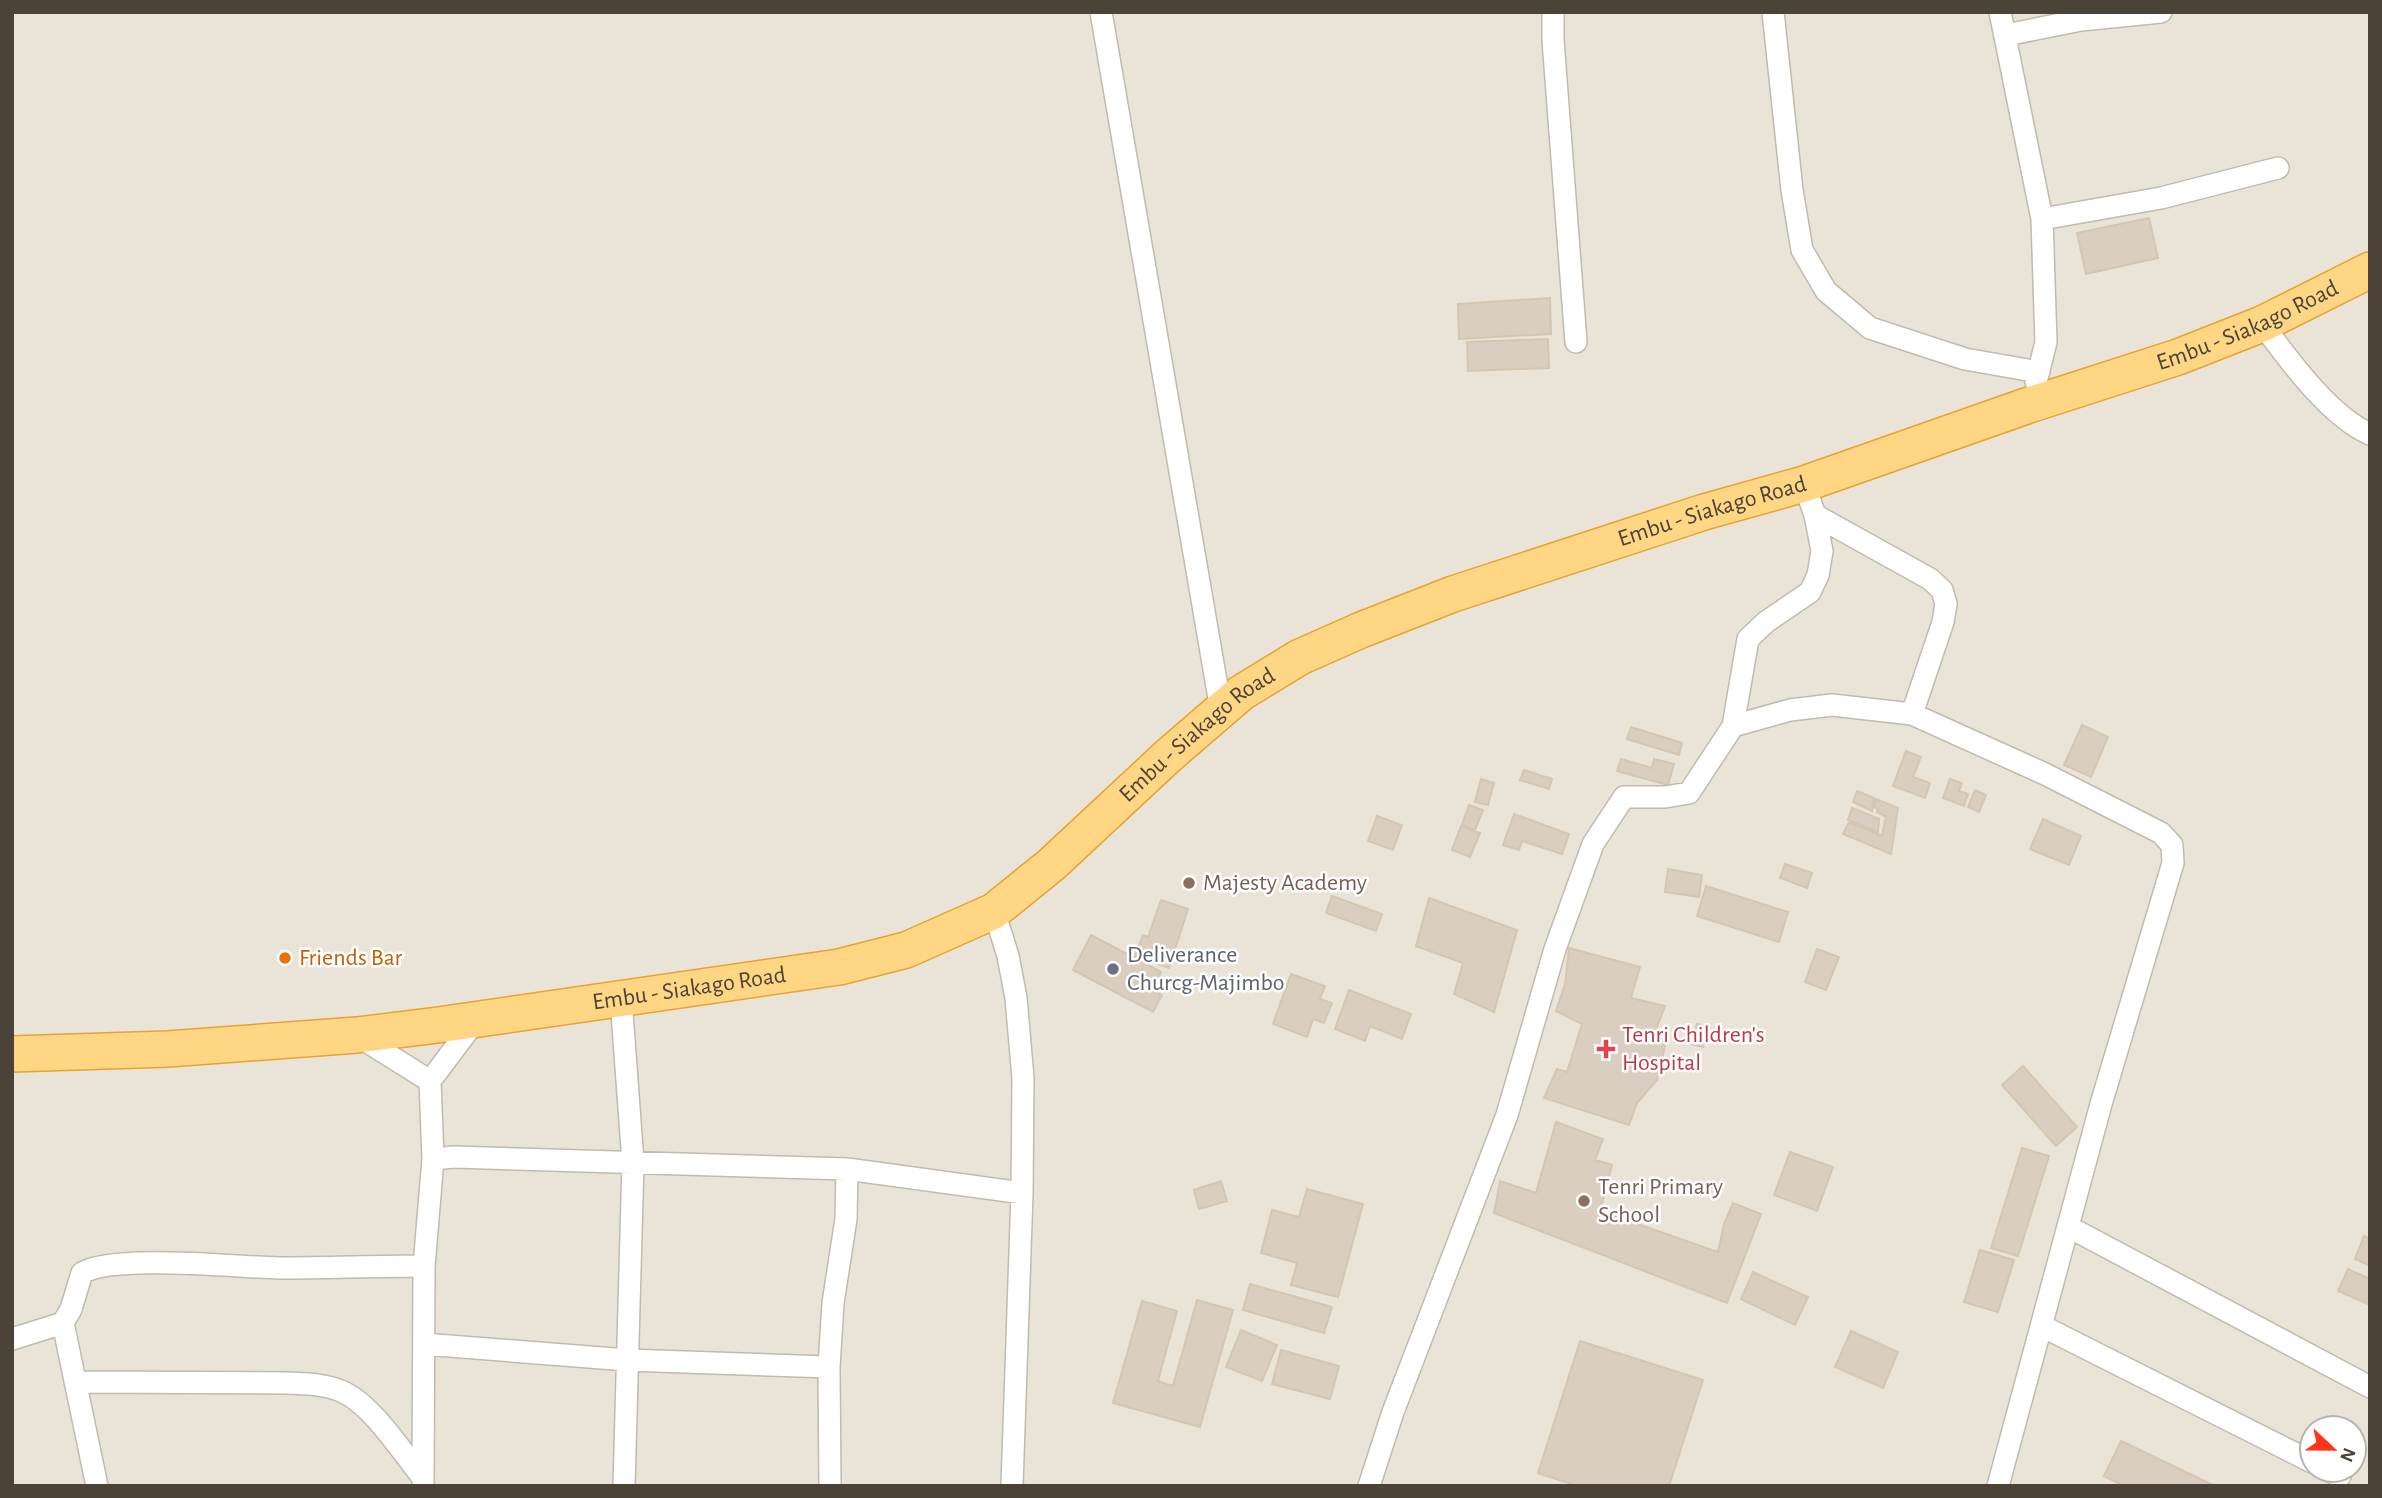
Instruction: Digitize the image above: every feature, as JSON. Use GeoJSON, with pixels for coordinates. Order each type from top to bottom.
{"type":"FeatureCollection","features":[{"type":"Feature","properties":{"kind":"highway","name":"Embu - Siakago Road"},"geometry":{"type":"LineString","coordinates":[[12,1054],[168,1049],[357,1035],[839,967],[906,950],[994,911],[1051,865],[1168,756],[1241,693],[1300,657],[1453,594],[1704,512],[1810,499],[2029,405],[2154,365],[2262,324],[2370,270]]}},
{"type":"Feature","properties":{"kind":"street"},"geometry":{"type":"LineString","coordinates":[[1101,12],[1222,710]]}},
{"type":"Feature","properties":{"kind":"street"},"geometry":{"type":"LineString","coordinates":[[1553,12],[1576,342]]}},
{"type":"Feature","properties":{"kind":"street"},"geometry":{"type":"LineString","coordinates":[[1773,12],[1792,191],[1802,250],[1826,291],[1870,328],[1965,359],[2039,372]]}},
{"type":"Feature","properties":{"kind":"street"},"geometry":{"type":"LineString","coordinates":[[2000,12],[2042,219],[2046,342],[2029,405]]}},
{"type":"Feature","properties":{"kind":"street"},"geometry":{"type":"LineString","coordinates":[[2006,34],[2081,20],[2161,12]]}},
{"type":"Feature","properties":{"kind":"street"},"geometry":{"type":"LineString","coordinates":[[2042,219],[2161,198],[2278,168]]}},
{"type":"Feature","properties":{"kind":"street"},"geometry":{"type":"LineString","coordinates":[[2262,324],[2293,365],[2325,400],[2358,429],[2370,434]]}},
{"type":"Feature","properties":{"kind":"street"},"geometry":{"type":"LineString","coordinates":[[1810,499],[1930,579],[1942,590],[1946,604],[1943,622],[1912,715]]}},
{"type":"Feature","properties":{"kind":"street"},"geometry":{"type":"LineString","coordinates":[[1369,1486],[1393,1412],[1507,1115],[1555,949],[1593,845],[1625,797],[1665,797],[1689,793],[1733,726],[1748,639],[1766,622],[1810,592],[1818,575],[1822,551],[1810,499]]}},
{"type":"Feature","properties":{"kind":"street"},"geometry":{"type":"LineString","coordinates":[[1733,726],[1790,710],[1832,705],[1912,715],[2057,780],[2161,833],[2172,845],[2173,863],[2101,1104],[1998,1486]]}},
{"type":"Feature","properties":{"kind":"street"},"geometry":{"type":"LineString","coordinates":[[994,911],[1008,956],[1016,998],[1023,1078],[1012,1486]]}},
{"type":"Feature","properties":{"kind":"street"},"geometry":{"type":"LineString","coordinates":[[621,999],[633,1162],[624,1486]]}},
{"type":"Feature","properties":{"kind":"street"},"geometry":{"type":"LineString","coordinates":[[423,1482],[424,1266],[433,1159],[430,1081],[476,1020]]}},
{"type":"Feature","properties":{"kind":"street"},"geometry":{"type":"LineString","coordinates":[[357,1035],[430,1081]]}},
{"type":"Feature","properties":{"kind":"street"},"geometry":{"type":"LineString","coordinates":[[433,1159],[454,1157],[847,1169],[1022,1193]]}},
{"type":"Feature","properties":{"kind":"street"},"geometry":{"type":"LineString","coordinates":[[830,1486],[829,1367],[833,1303],[846,1219],[847,1169]]}},
{"type":"Feature","properties":{"kind":"street"},"geometry":{"type":"LineString","coordinates":[[2068,1227],[2370,1387]]}},
{"type":"Feature","properties":{"kind":"street"},"geometry":{"type":"LineString","coordinates":[[12,1339],[62,1324],[71,1309],[82,1273],[91,1267],[123,1264],[279,1268],[424,1266]]}},
{"type":"Feature","properties":{"kind":"street"},"geometry":{"type":"LineString","coordinates":[[62,1324],[97,1486]]}},
{"type":"Feature","properties":{"kind":"street"},"geometry":{"type":"LineString","coordinates":[[2042,1326],[2298,1455]]}},
{"type":"Feature","properties":{"kind":"street"},"geometry":{"type":"LineString","coordinates":[[424,1344],[626,1360],[829,1367]]}},
{"type":"Feature","properties":{"kind":"street"},"geometry":{"type":"LineString","coordinates":[[75,1382],[288,1382],[320,1385],[344,1392],[368,1410],[423,1482]]}},
{"type":"Feature","properties":{"kind":"shaded area"},"geometry":{"type":"Polygon","coordinates":[[[12,12],[2370,12],[2370,1486],[12,1486],[12,12]]]}},
{"type":"Feature","properties":{"kind":"building"},"geometry":{"type":"Polygon","coordinates":[[[2149,218],[2158,258],[2086,274],[2077,233],[2149,218]]]}},
{"type":"Feature","properties":{"kind":"building"},"geometry":{"type":"Polygon","coordinates":[[[1550,298],[1551,334],[1459,339],[1458,304],[1550,298]]]}},
{"type":"Feature","properties":{"kind":"building"},"geometry":{"type":"Polygon","coordinates":[[[1548,339],[1549,368],[1468,371],[1467,342],[1548,339]]]}},
{"type":"Feature","properties":{"kind":"building"},"geometry":{"type":"Polygon","coordinates":[[[2082,725],[2108,737],[2091,777],[2064,765],[2082,725]]]}},
{"type":"Feature","properties":{"kind":"building"},"geometry":{"type":"Polygon","coordinates":[[[1631,727],[1682,743],[1679,755],[1627,739],[1631,727]]]}},
{"type":"Feature","properties":{"kind":"building"},"geometry":{"type":"Polygon","coordinates":[[[1906,751],[1921,757],[1913,777],[1930,783],[1925,798],[1893,786],[1906,751]]]}},
{"type":"Feature","properties":{"kind":"building"},"geometry":{"type":"Polygon","coordinates":[[[1621,759],[1652,768],[1654,759],[1674,764],[1668,785],[1617,771],[1621,759]]]}},
{"type":"Feature","properties":{"kind":"building"},"geometry":{"type":"Polygon","coordinates":[[[1524,770],[1552,779],[1549,789],[1520,780],[1524,770]]]}},
{"type":"Feature","properties":{"kind":"building"},"geometry":{"type":"Polygon","coordinates":[[[1481,779],[1494,783],[1488,805],[1475,802],[1481,779]]]}},
{"type":"Feature","properties":{"kind":"building"},"geometry":{"type":"Polygon","coordinates":[[[1950,779],[1962,783],[1959,791],[1968,794],[1964,806],[1943,798],[1950,779]]]}},
{"type":"Feature","properties":{"kind":"building"},"geometry":{"type":"Polygon","coordinates":[[[1975,790],[1986,795],[1979,812],[1968,807],[1975,790]]]}},
{"type":"Feature","properties":{"kind":"building"},"geometry":{"type":"Polygon","coordinates":[[[1857,791],[1874,798],[1872,811],[1853,802],[1857,791]]]}},
{"type":"Feature","properties":{"kind":"building"},"geometry":{"type":"Polygon","coordinates":[[[1876,799],[1898,808],[1891,854],[1843,834],[1849,822],[1882,836],[1886,817],[1874,807],[1876,799]]]}},
{"type":"Feature","properties":{"kind":"building"},"geometry":{"type":"Polygon","coordinates":[[[1469,805],[1483,810],[1475,830],[1462,825],[1469,805]]]}},
{"type":"Feature","properties":{"kind":"building"},"geometry":{"type":"Polygon","coordinates":[[[1852,808],[1879,819],[1878,832],[1848,820],[1852,808]]]}},
{"type":"Feature","properties":{"kind":"building"},"geometry":{"type":"Polygon","coordinates":[[[1514,814],[1569,834],[1562,854],[1522,841],[1519,850],[1503,845],[1514,814]]]}},
{"type":"Feature","properties":{"kind":"building"},"geometry":{"type":"Polygon","coordinates":[[[1377,816],[1402,825],[1393,850],[1368,841],[1377,816]]]}},
{"type":"Feature","properties":{"kind":"building"},"geometry":{"type":"Polygon","coordinates":[[[2043,819],[2081,836],[2069,865],[2030,849],[2043,819]]]}},
{"type":"Feature","properties":{"kind":"building"},"geometry":{"type":"Polygon","coordinates":[[[1461,826],[1480,833],[1470,857],[1452,850],[1461,826]]]}},
{"type":"Feature","properties":{"kind":"building"},"geometry":{"type":"Polygon","coordinates":[[[1785,864],[1812,873],[1807,888],[1780,878],[1785,864]]]}},
{"type":"Feature","properties":{"kind":"building"},"geometry":{"type":"Polygon","coordinates":[[[1668,869],[1702,875],[1699,897],[1665,892],[1668,869]]]}},
{"type":"Feature","properties":{"kind":"building"},"geometry":{"type":"Polygon","coordinates":[[[1706,886],[1788,912],[1779,942],[1697,916],[1706,886]]]}},
{"type":"Feature","properties":{"kind":"building"},"geometry":{"type":"Polygon","coordinates":[[[1332,896],[1382,914],[1376,931],[1326,913],[1332,896]]]}},
{"type":"Feature","properties":{"kind":"building"},"geometry":{"type":"Polygon","coordinates":[[[1429,898],[1517,930],[1494,1012],[1454,994],[1463,963],[1416,946],[1429,898]]]}},
{"type":"Feature","properties":{"kind":"building"},"geometry":{"type":"Polygon","coordinates":[[[1161,900],[1188,909],[1169,968],[1135,956],[1143,935],[1148,937],[1161,900]]]}},
{"type":"Feature","properties":{"kind":"building"},"geometry":{"type":"Polygon","coordinates":[[[1091,935],[1161,972],[1152,990],[1162,995],[1153,1012],[1073,970],[1091,935]]]}},
{"type":"Feature","properties":{"kind":"building","name":"Tenri Children's Hospital"},"geometry":{"type":"Polygon","coordinates":[[[1569,948],[1640,967],[1631,998],[1665,1006],[1654,1035],[1666,1041],[1657,1080],[1637,1103],[1629,1125],[1544,1098],[1557,1069],[1567,1072],[1582,1024],[1556,1011],[1565,984],[1569,948]]]}},
{"type":"Feature","properties":{"kind":"building"},"geometry":{"type":"Polygon","coordinates":[[[1817,949],[1839,957],[1826,990],[1805,982],[1817,949]]]}},
{"type":"Feature","properties":{"kind":"building"},"geometry":{"type":"Polygon","coordinates":[[[1291,974],[1325,986],[1320,999],[1332,1003],[1324,1023],[1313,1019],[1307,1037],[1273,1024],[1291,974]]]}},
{"type":"Feature","properties":{"kind":"building"},"geometry":{"type":"Polygon","coordinates":[[[1349,990],[1411,1014],[1402,1039],[1370,1026],[1365,1041],[1335,1029],[1349,990]]]}},
{"type":"Feature","properties":{"kind":"building"},"geometry":{"type":"Polygon","coordinates":[[[1697,1024],[1709,1027],[1703,1047],[1691,1044],[1697,1024]]]}},
{"type":"Feature","properties":{"kind":"building"},"geometry":{"type":"Polygon","coordinates":[[[2023,1066],[2077,1127],[2056,1146],[2002,1085],[2023,1066]]]}},
{"type":"Feature","properties":{"kind":"building","name":"Tenri Primary School"},"geometry":{"type":"Polygon","coordinates":[[[1556,1122],[1603,1139],[1595,1160],[1612,1165],[1600,1211],[1718,1252],[1724,1224],[1733,1203],[1761,1214],[1727,1303],[1494,1213],[1500,1181],[1536,1193],[1556,1122]]]}},
{"type":"Feature","properties":{"kind":"building"},"geometry":{"type":"Polygon","coordinates":[[[2022,1148],[2049,1156],[2018,1256],[1991,1248],[2022,1148]]]}},
{"type":"Feature","properties":{"kind":"building"},"geometry":{"type":"Polygon","coordinates":[[[1790,1152],[1833,1167],[1817,1211],[1774,1195],[1790,1152]]]}},
{"type":"Feature","properties":{"kind":"building"},"geometry":{"type":"Polygon","coordinates":[[[1221,1181],[1227,1201],[1199,1209],[1194,1190],[1221,1181]]]}},
{"type":"Feature","properties":{"kind":"building"},"geometry":{"type":"Polygon","coordinates":[[[1307,1189],[1363,1204],[1338,1297],[1291,1285],[1297,1263],[1261,1253],[1272,1210],[1299,1217],[1307,1189]]]}},
{"type":"Feature","properties":{"kind":"building"},"geometry":{"type":"Polygon","coordinates":[[[2364,1236],[2370,1239],[2370,1266],[2355,1259],[2364,1236]]]}},
{"type":"Feature","properties":{"kind":"building"},"geometry":{"type":"Polygon","coordinates":[[[1980,1250],[2014,1260],[1998,1312],[1964,1302],[1980,1250]]]}},
{"type":"Feature","properties":{"kind":"building"},"geometry":{"type":"Polygon","coordinates":[[[2348,1269],[2370,1279],[2370,1305],[2338,1291],[2348,1269]]]}},
{"type":"Feature","properties":{"kind":"building"},"geometry":{"type":"Polygon","coordinates":[[[1753,1272],[1808,1297],[1795,1325],[1741,1299],[1753,1272]]]}},
{"type":"Feature","properties":{"kind":"building"},"geometry":{"type":"Polygon","coordinates":[[[1250,1284],[1332,1307],[1324,1333],[1243,1310],[1250,1284]]]}},
{"type":"Feature","properties":{"kind":"building"},"geometry":{"type":"Polygon","coordinates":[[[1197,1300],[1233,1310],[1200,1427],[1113,1403],[1142,1301],[1177,1311],[1158,1381],[1173,1386],[1197,1300]]]}},
{"type":"Feature","properties":{"kind":"building"},"geometry":{"type":"Polygon","coordinates":[[[1241,1330],[1277,1345],[1262,1381],[1226,1367],[1241,1330]]]}},
{"type":"Feature","properties":{"kind":"building"},"geometry":{"type":"Polygon","coordinates":[[[1851,1331],[1898,1352],[1883,1388],[1835,1367],[1851,1331]]]}},
{"type":"Feature","properties":{"kind":"building"},"geometry":{"type":"Polygon","coordinates":[[[1580,1341],[1703,1380],[1669,1486],[1577,1486],[1538,1473],[1580,1341]]]}},
{"type":"Feature","properties":{"kind":"building"},"geometry":{"type":"Polygon","coordinates":[[[1281,1350],[1339,1366],[1330,1399],[1272,1384],[1281,1350]]]}},
{"type":"Feature","properties":{"kind":"building"},"geometry":{"type":"Polygon","coordinates":[[[2121,1441],[2215,1486],[2124,1486],[2104,1476],[2121,1441]]]}},
{"type":"Feature","properties":{"kind":"place","name":"Majesty Academy"},"geometry":{"type":"Point","coordinates":[1189,883]}},
{"type":"Feature","properties":{"kind":"place","name":"Friends Bar"},"geometry":{"type":"Point","coordinates":[285,958]}},
{"type":"Feature","properties":{"kind":"place","name":"Deliverance Churcg-Majimbo"},"geometry":{"type":"Point","coordinates":[1113,969]}},
{"type":"Feature","properties":{"kind":"place","name":"Tenri Children's Hospital"},"geometry":{"type":"Point","coordinates":[1606,1049]}},
{"type":"Feature","properties":{"kind":"place","name":"Tenri Primary School"},"geometry":{"type":"Point","coordinates":[1584,1201]}}]}
